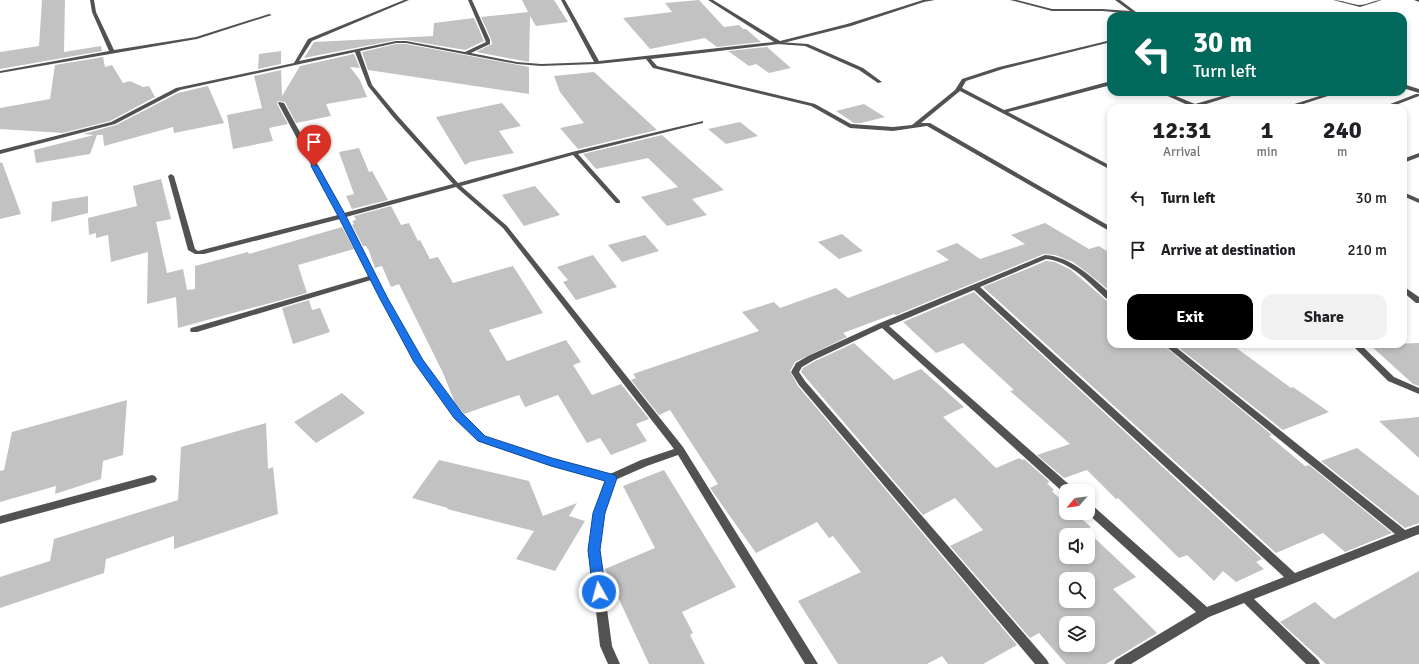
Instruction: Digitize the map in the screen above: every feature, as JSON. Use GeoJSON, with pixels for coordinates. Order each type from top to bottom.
{"type":"FeatureCollection","features":[{"type":"Feature","properties":{"kind":"street"},"geometry":{"type":"LineString","coordinates":[[92,0],[94,12],[112,52]]}},
{"type":"Feature","properties":{"kind":"street"},"geometry":{"type":"LineString","coordinates":[[296,63],[310,40],[407,0]]}},
{"type":"Feature","properties":{"kind":"street"},"geometry":{"type":"LineString","coordinates":[[465,53],[488,43],[470,0]]}},
{"type":"Feature","properties":{"kind":"street"},"geometry":{"type":"LineString","coordinates":[[563,0],[597,62]]}},
{"type":"Feature","properties":{"kind":"street"},"geometry":{"type":"LineString","coordinates":[[710,0],[780,43],[806,45],[847,62],[880,82]]}},
{"type":"Feature","properties":{"kind":"street"},"geometry":{"type":"LineString","coordinates":[[0,152],[113,123],[178,89],[396,42],[406,42],[517,63],[541,65],[597,62],[780,43],[849,25],[924,1],[933,0]]}},
{"type":"Feature","properties":{"kind":"street"},"geometry":{"type":"LineString","coordinates":[[1012,0],[1052,10],[1102,10],[1124,12]]}},
{"type":"Feature","properties":{"kind":"street"},"geometry":{"type":"LineString","coordinates":[[1117,0],[1134,12]]}},
{"type":"Feature","properties":{"kind":"street"},"geometry":{"type":"LineString","coordinates":[[1335,0],[1360,6],[1380,0]]}},
{"type":"Feature","properties":{"kind":"street"},"geometry":{"type":"LineString","coordinates":[[0,72],[197,38],[270,15]]}},
{"type":"Feature","properties":{"kind":"street"},"geometry":{"type":"LineString","coordinates":[[914,126],[958,88],[964,80],[1001,68],[1107,42]]}},
{"type":"Feature","properties":{"kind":"street"},"geometry":{"type":"LineString","coordinates":[[357,50],[370,85],[395,116],[457,185],[505,227],[680,450],[812,664]]}},
{"type":"Feature","properties":{"kind":"street"},"geometry":{"type":"LineString","coordinates":[[647,57],[655,67],[814,105],[850,126],[893,129],[928,124],[1107,228]]}},
{"type":"Feature","properties":{"kind":"street"},"geometry":{"type":"LineString","coordinates":[[1003,112],[1107,84]]}},
{"type":"Feature","properties":{"kind":"street"},"geometry":{"type":"LineString","coordinates":[[958,88],[1107,166]]}},
{"type":"Feature","properties":{"kind":"street"},"geometry":{"type":"LineString","coordinates":[[1407,88],[1419,94]]}},
{"type":"Feature","properties":{"kind":"street"},"geometry":{"type":"LineString","coordinates":[[1407,91],[1419,94]]}},
{"type":"Feature","properties":{"kind":"street"},"geometry":{"type":"LineString","coordinates":[[1393,104],[1419,94]]}},
{"type":"Feature","properties":{"kind":"street"},"geometry":{"type":"LineString","coordinates":[[1171,96],[1190,104]]}},
{"type":"Feature","properties":{"kind":"street"},"geometry":{"type":"LineString","coordinates":[[1206,104],[1229,96]]}},
{"type":"Feature","properties":{"kind":"street"},"geometry":{"type":"LineString","coordinates":[[1298,104],[1324,96]]}},
{"type":"Feature","properties":{"kind":"street"},"geometry":{"type":"LineString","coordinates":[[281,103],[419,362],[458,415],[482,439],[551,462],[611,478],[644,463],[680,450]]}},
{"type":"Feature","properties":{"kind":"street"},"geometry":{"type":"LineString","coordinates":[[171,176],[192,250],[197,253],[342,216],[574,153],[701,122]]}},
{"type":"Feature","properties":{"kind":"street"},"geometry":{"type":"LineString","coordinates":[[574,153],[618,202]]}},
{"type":"Feature","properties":{"kind":"street"},"geometry":{"type":"LineString","coordinates":[[1407,160],[1419,155]]}},
{"type":"Feature","properties":{"kind":"street"},"geometry":{"type":"LineString","coordinates":[[1407,196],[1419,201]]}},
{"type":"Feature","properties":{"kind":"street"},"geometry":{"type":"LineString","coordinates":[[1043,664],[802,383],[795,372],[799,364],[882,325],[1045,258],[1052,257],[1066,262],[1107,295]]}},
{"type":"Feature","properties":{"kind":"street"},"geometry":{"type":"LineString","coordinates":[[194,330],[373,277]]}},
{"type":"Feature","properties":{"kind":"street"},"geometry":{"type":"LineString","coordinates":[[975,287],[1293,578]]}},
{"type":"Feature","properties":{"kind":"street"},"geometry":{"type":"LineString","coordinates":[[1407,291],[1419,301]]}},
{"type":"Feature","properties":{"kind":"street"},"geometry":{"type":"LineString","coordinates":[[882,325],[1061,484]]}},
{"type":"Feature","properties":{"kind":"street"},"geometry":{"type":"LineString","coordinates":[[1172,348],[1402,534]]}},
{"type":"Feature","properties":{"kind":"street"},"geometry":{"type":"LineString","coordinates":[[1359,348],[1391,379],[1419,391]]}},
{"type":"Feature","properties":{"kind":"street"},"geometry":{"type":"LineString","coordinates":[[611,478],[599,513],[594,550],[606,646],[614,664]]}},
{"type":"Feature","properties":{"kind":"street"},"geometry":{"type":"LineString","coordinates":[[0,520],[152,479]]}},
{"type":"Feature","properties":{"kind":"street"},"geometry":{"type":"LineString","coordinates":[[1095,514],[1205,613]]}},
{"type":"Feature","properties":{"kind":"street"},"geometry":{"type":"LineString","coordinates":[[1120,664],[1205,613],[1402,534],[1419,529]]}},
{"type":"Feature","properties":{"kind":"street"},"geometry":{"type":"LineString","coordinates":[[1245,597],[1314,664]]}},
{"type":"Feature","properties":{"kind":"building"},"geometry":{"type":"Polygon","coordinates":[[[42,0],[65,0],[64,52],[101,46],[102,51],[0,69],[0,52],[39,46],[42,0]]]}},
{"type":"Feature","properties":{"kind":"building"},"geometry":{"type":"Polygon","coordinates":[[[522,0],[554,0],[568,22],[536,26],[530,16],[529,62],[476,52],[492,44],[481,17],[528,12],[522,0]]]}},
{"type":"Feature","properties":{"kind":"building"},"geometry":{"type":"Polygon","coordinates":[[[699,0],[724,27],[739,25],[761,42],[717,47],[705,38],[650,49],[623,18],[672,12],[665,3],[699,0]]]}},
{"type":"Feature","properties":{"kind":"building"},"geometry":{"type":"Polygon","coordinates":[[[474,18],[484,41],[465,50],[406,40],[396,40],[304,58],[314,42],[433,36],[434,23],[474,18]]]}},
{"type":"Feature","properties":{"kind":"building"},"geometry":{"type":"Polygon","coordinates":[[[396,44],[406,44],[529,67],[529,94],[368,70],[362,52],[396,44]]]}},
{"type":"Feature","properties":{"kind":"building"},"geometry":{"type":"Polygon","coordinates":[[[767,47],[791,68],[769,73],[756,64],[749,66],[728,51],[767,47]]]}},
{"type":"Feature","properties":{"kind":"building"},"geometry":{"type":"Polygon","coordinates":[[[281,51],[281,64],[258,69],[259,54],[281,51]]]}},
{"type":"Feature","properties":{"kind":"building"},"geometry":{"type":"Polygon","coordinates":[[[354,54],[360,68],[350,67],[360,80],[367,97],[326,104],[331,116],[296,123],[285,102],[278,101],[277,104],[288,124],[269,128],[273,141],[233,149],[227,115],[262,108],[254,76],[281,70],[282,96],[300,66],[354,54]]]}},
{"type":"Feature","properties":{"kind":"building"},"geometry":{"type":"Polygon","coordinates":[[[103,57],[105,67],[112,65],[123,83],[130,81],[143,87],[149,86],[155,97],[110,121],[63,133],[0,129],[0,108],[50,99],[55,65],[103,57]]]}},
{"type":"Feature","properties":{"kind":"building"},"geometry":{"type":"Polygon","coordinates":[[[594,72],[657,130],[578,149],[560,128],[584,123],[560,92],[554,76],[594,72]]]}},
{"type":"Feature","properties":{"kind":"building"},"geometry":{"type":"Polygon","coordinates":[[[208,86],[224,123],[174,133],[173,127],[104,146],[103,135],[97,135],[90,154],[36,163],[34,150],[94,135],[83,134],[116,125],[178,93],[208,86]]]}},
{"type":"Feature","properties":{"kind":"building"},"geometry":{"type":"Polygon","coordinates":[[[502,103],[521,126],[499,131],[514,153],[470,162],[465,165],[436,117],[502,103]]]}},
{"type":"Feature","properties":{"kind":"building"},"geometry":{"type":"Polygon","coordinates":[[[864,104],[885,117],[861,123],[854,123],[836,111],[864,104]]]}},
{"type":"Feature","properties":{"kind":"building"},"geometry":{"type":"Polygon","coordinates":[[[740,122],[758,136],[726,144],[708,129],[740,122]]]}},
{"type":"Feature","properties":{"kind":"building"},"geometry":{"type":"Polygon","coordinates":[[[662,135],[724,190],[692,199],[707,215],[667,226],[641,197],[678,187],[648,158],[596,169],[583,154],[662,135]]]}},
{"type":"Feature","properties":{"kind":"building"},"geometry":{"type":"Polygon","coordinates":[[[359,148],[369,172],[372,171],[388,200],[352,209],[346,196],[354,194],[339,152],[359,148]]]}},
{"type":"Feature","properties":{"kind":"building"},"geometry":{"type":"Polygon","coordinates":[[[2,162],[21,214],[0,219],[0,163],[2,162]]]}},
{"type":"Feature","properties":{"kind":"building"},"geometry":{"type":"Polygon","coordinates":[[[161,179],[171,219],[156,222],[167,273],[183,269],[187,290],[195,289],[195,266],[248,252],[249,254],[342,227],[354,249],[298,265],[307,293],[178,328],[176,297],[147,304],[148,252],[111,262],[108,235],[96,238],[96,233],[89,235],[88,218],[137,206],[133,186],[161,179]]]}},
{"type":"Feature","properties":{"kind":"building"},"geometry":{"type":"Polygon","coordinates":[[[535,186],[560,215],[524,226],[502,195],[535,186]]]}},
{"type":"Feature","properties":{"kind":"building"},"geometry":{"type":"Polygon","coordinates":[[[88,196],[88,213],[51,222],[52,202],[88,196]]]}},
{"type":"Feature","properties":{"kind":"building"},"geometry":{"type":"Polygon","coordinates":[[[391,206],[401,225],[409,223],[418,241],[420,240],[430,259],[438,257],[453,283],[513,266],[543,313],[489,330],[507,361],[566,340],[581,362],[573,365],[592,395],[621,384],[649,419],[636,424],[647,441],[611,455],[600,438],[587,443],[558,395],[525,407],[519,395],[464,414],[455,403],[443,373],[399,284],[391,287],[382,266],[375,268],[369,251],[366,246],[363,246],[352,225],[354,224],[352,221],[356,220],[354,216],[391,206]]]}},
{"type":"Feature","properties":{"kind":"building"},"geometry":{"type":"Polygon","coordinates":[[[1045,223],[1089,249],[1099,246],[1107,251],[1107,289],[1073,262],[1055,255],[1044,254],[896,315],[894,314],[843,333],[847,337],[795,362],[790,371],[798,386],[1017,645],[983,664],[948,664],[942,656],[927,664],[838,664],[798,601],[861,572],[833,536],[829,538],[817,522],[756,553],[710,488],[718,484],[670,410],[659,415],[631,380],[636,378],[633,374],[759,331],[742,312],[774,302],[780,308],[836,288],[848,298],[949,260],[936,251],[957,243],[980,259],[1025,244],[1011,235],[1045,223]]]}},
{"type":"Feature","properties":{"kind":"building"},"geometry":{"type":"Polygon","coordinates":[[[842,234],[863,251],[839,259],[818,242],[842,234]]]}},
{"type":"Feature","properties":{"kind":"building"},"geometry":{"type":"Polygon","coordinates":[[[645,235],[659,251],[622,262],[608,245],[645,235]]]}},
{"type":"Feature","properties":{"kind":"building"},"geometry":{"type":"Polygon","coordinates":[[[593,255],[617,287],[576,300],[563,282],[568,280],[557,267],[593,255]]]}},
{"type":"Feature","properties":{"kind":"building"},"geometry":{"type":"Polygon","coordinates":[[[1046,261],[1055,262],[1071,270],[1107,301],[1107,348],[1167,348],[1272,435],[1269,436],[1305,466],[1309,465],[1392,533],[1345,552],[1323,533],[1276,553],[983,287],[1046,261]]]}},
{"type":"Feature","properties":{"kind":"building"},"geometry":{"type":"Polygon","coordinates":[[[974,292],[1262,559],[1256,562],[1264,569],[1236,582],[1223,571],[1214,581],[1187,555],[1179,558],[1087,470],[1064,478],[1037,455],[1070,444],[1010,391],[1014,390],[963,343],[936,353],[903,322],[974,292]]]}},
{"type":"Feature","properties":{"kind":"building"},"geometry":{"type":"Polygon","coordinates":[[[309,300],[312,310],[320,308],[330,332],[293,344],[282,308],[309,300]]]}},
{"type":"Feature","properties":{"kind":"building"},"geometry":{"type":"Polygon","coordinates":[[[854,343],[894,380],[921,369],[964,407],[943,417],[996,468],[1019,458],[1022,460],[1024,459],[1050,482],[1047,483],[1059,498],[1059,520],[1083,520],[1091,527],[1059,528],[1059,564],[1095,564],[1095,538],[1136,577],[1113,589],[1157,633],[1106,664],[1066,664],[1039,633],[1030,638],[950,546],[983,530],[955,498],[923,515],[801,372],[803,368],[854,343]]]}},
{"type":"Feature","properties":{"kind":"building"},"geometry":{"type":"Polygon","coordinates":[[[1407,343],[1419,343],[1419,386],[1413,384],[1373,348],[1407,348],[1407,343]]]}},
{"type":"Feature","properties":{"kind":"building"},"geometry":{"type":"Polygon","coordinates":[[[1179,348],[1236,348],[1291,388],[1293,387],[1329,412],[1283,430],[1179,348]]]}},
{"type":"Feature","properties":{"kind":"building"},"geometry":{"type":"Polygon","coordinates":[[[342,393],[365,413],[316,443],[294,422],[342,393]]]}},
{"type":"Feature","properties":{"kind":"building"},"geometry":{"type":"Polygon","coordinates":[[[127,400],[123,455],[103,461],[101,479],[55,494],[56,486],[0,502],[0,471],[4,470],[12,432],[127,400]]]}},
{"type":"Feature","properties":{"kind":"building"},"geometry":{"type":"Polygon","coordinates":[[[1419,417],[1419,458],[1379,421],[1419,417]]]}},
{"type":"Feature","properties":{"kind":"building"},"geometry":{"type":"Polygon","coordinates":[[[266,423],[268,469],[273,467],[278,514],[174,549],[174,536],[106,559],[104,573],[0,608],[0,577],[50,561],[54,539],[178,500],[181,447],[266,423]]]}},
{"type":"Feature","properties":{"kind":"building"},"geometry":{"type":"Polygon","coordinates":[[[1357,448],[1419,496],[1419,523],[1405,528],[1321,461],[1357,448]]]}},
{"type":"Feature","properties":{"kind":"building"},"geometry":{"type":"Polygon","coordinates":[[[439,460],[529,481],[543,516],[577,503],[569,516],[585,521],[555,571],[516,559],[534,531],[447,509],[448,508],[412,498],[439,460]]]}},
{"type":"Feature","properties":{"kind":"building"},"geometry":{"type":"Polygon","coordinates":[[[664,470],[736,587],[682,612],[693,633],[690,635],[705,664],[649,664],[605,569],[655,548],[623,486],[664,470]]]}},
{"type":"Feature","properties":{"kind":"building"},"geometry":{"type":"Polygon","coordinates":[[[1419,571],[1419,664],[1326,664],[1280,622],[1315,602],[1334,619],[1419,571]]]}},
{"type":"Feature","properties":{"kind":"route"},"geometry":{"type":"LineString","coordinates":[[314,166],[419,362],[458,415],[482,439],[551,462],[611,478],[599,513],[594,550],[599,592]]}}]}
